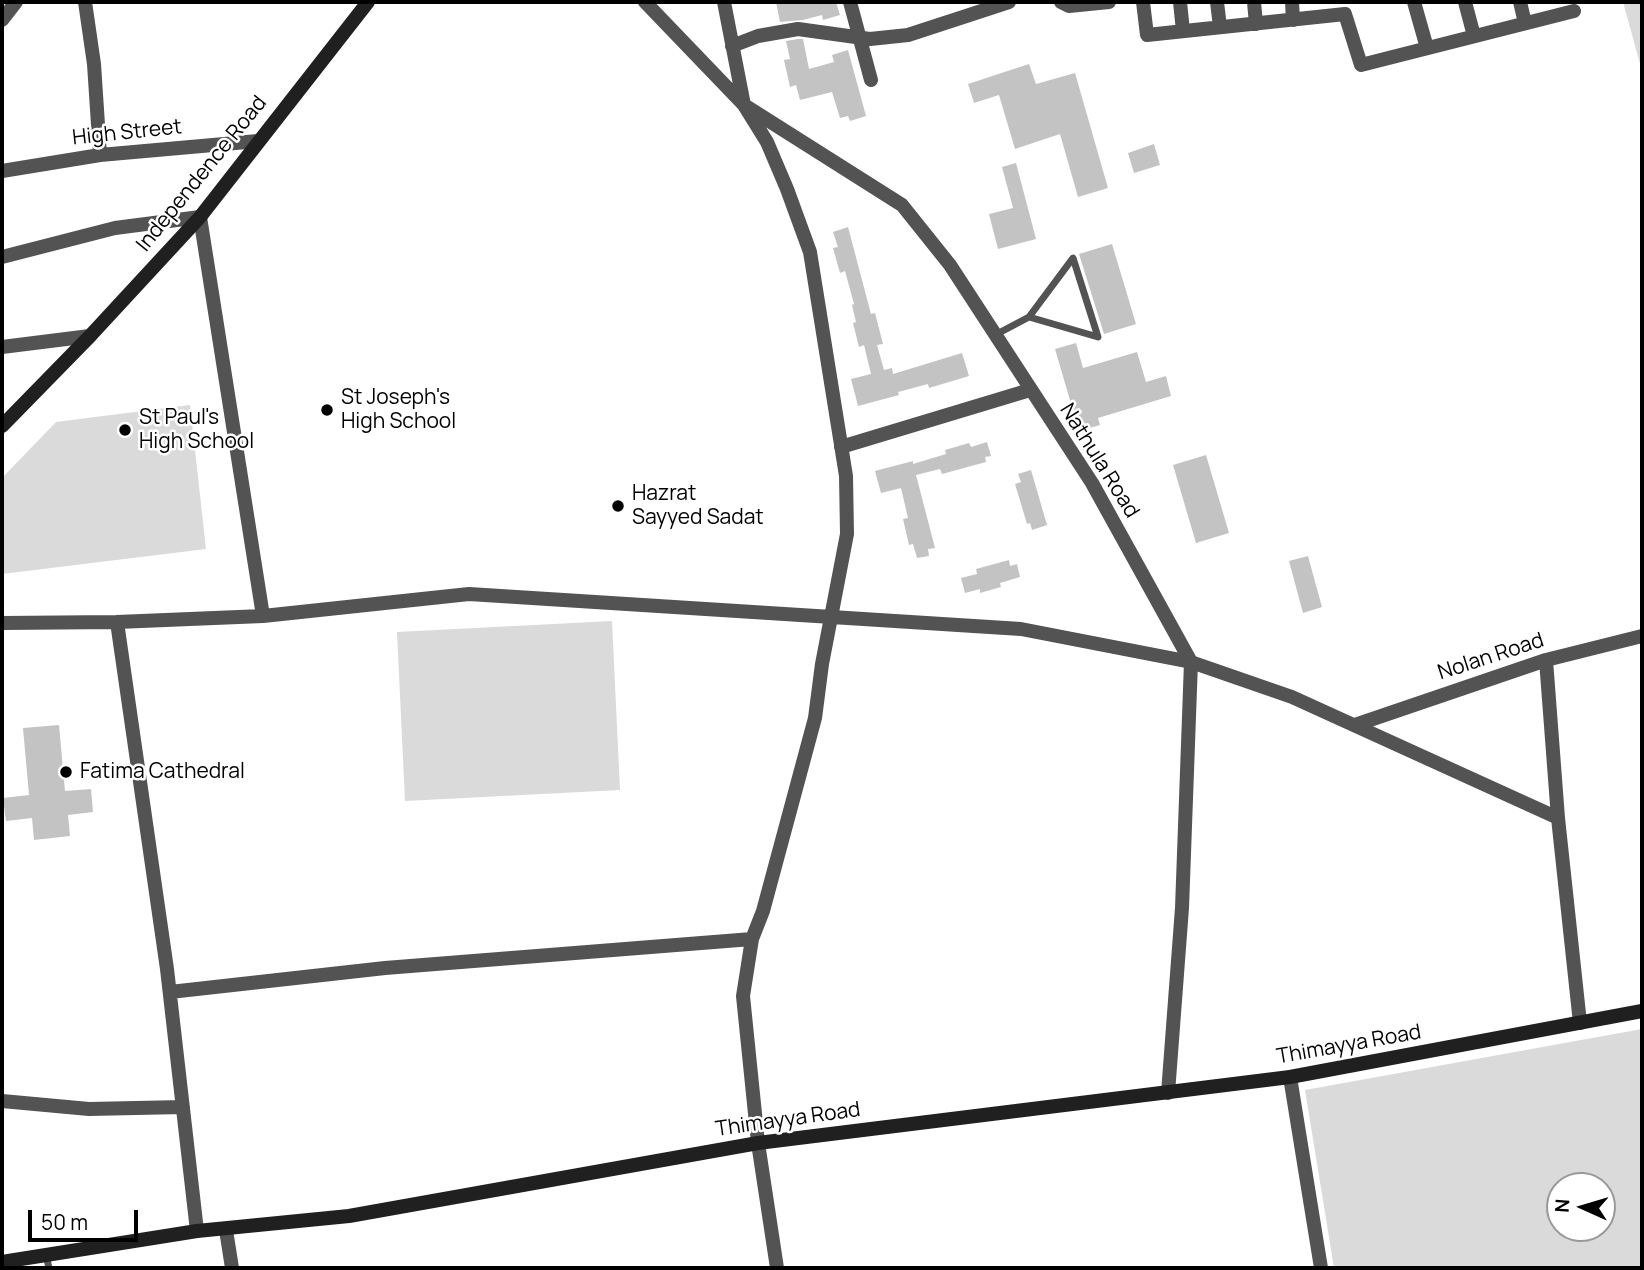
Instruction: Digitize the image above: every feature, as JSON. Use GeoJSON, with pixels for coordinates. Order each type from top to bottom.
{"type":"FeatureCollection","features":[{"type":"Feature","properties":{"kind":"street"},"geometry":{"type":"LineString","coordinates":[[2,20],[16,2]]}},
{"type":"Feature","properties":{"kind":"street"},"geometry":{"type":"LineString","coordinates":[[85,2],[94,64],[100,155]]}},
{"type":"Feature","properties":{"kind":"street","name":"Independence Road"},"geometry":{"type":"LineString","coordinates":[[2,426],[200,218],[368,2]]}},
{"type":"Feature","properties":{"kind":"street","name":"Nathula Road"},"geometry":{"type":"LineString","coordinates":[[645,2],[744,105],[902,205],[950,265],[1092,483],[1191,662]]}},
{"type":"Feature","properties":{"kind":"street"},"geometry":{"type":"LineString","coordinates":[[723,2],[744,105],[767,142],[788,189],[810,252],[846,476],[847,534],[815,718],[763,911],[752,939],[743,996],[758,1143],[777,1268]]}},
{"type":"Feature","properties":{"kind":"street"},"geometry":{"type":"LineString","coordinates":[[850,2],[871,80]]}},
{"type":"Feature","properties":{"kind":"street"},"geometry":{"type":"LineString","coordinates":[[733,46],[758,36],[798,29],[870,39],[908,35],[1009,2]]}},
{"type":"Feature","properties":{"kind":"street"},"geometry":{"type":"LineString","coordinates":[[1061,2],[1069,6],[1109,2]]}},
{"type":"Feature","properties":{"kind":"street"},"geometry":{"type":"LineString","coordinates":[[1143,2],[1147,35],[1345,14],[1361,65],[1574,11]]}},
{"type":"Feature","properties":{"kind":"street"},"geometry":{"type":"LineString","coordinates":[[1180,2],[1183,31]]}},
{"type":"Feature","properties":{"kind":"street"},"geometry":{"type":"LineString","coordinates":[[1217,2],[1220,27]]}},
{"type":"Feature","properties":{"kind":"street"},"geometry":{"type":"LineString","coordinates":[[1254,2],[1256,23]]}},
{"type":"Feature","properties":{"kind":"street"},"geometry":{"type":"LineString","coordinates":[[1292,2],[1293,20]]}},
{"type":"Feature","properties":{"kind":"street"},"geometry":{"type":"LineString","coordinates":[[1414,2],[1427,48]]}},
{"type":"Feature","properties":{"kind":"street"},"geometry":{"type":"LineString","coordinates":[[1465,2],[1474,36]]}},
{"type":"Feature","properties":{"kind":"street"},"geometry":{"type":"LineString","coordinates":[[1520,2],[1525,23]]}},
{"type":"Feature","properties":{"kind":"street","name":"High Street"},"geometry":{"type":"LineString","coordinates":[[2,172],[100,155],[258,141]]}},
{"type":"Feature","properties":{"kind":"street"},"geometry":{"type":"LineString","coordinates":[[2,257],[116,228],[200,218],[263,616]]}},
{"type":"Feature","properties":{"kind":"street"},"geometry":{"type":"LineString","coordinates":[[2,348],[90,336]]}},
{"type":"Feature","properties":{"kind":"street"},"geometry":{"type":"LineString","coordinates":[[841,447],[1030,390]]}},
{"type":"Feature","properties":{"kind":"street"},"geometry":{"type":"LineString","coordinates":[[2,623],[263,616],[469,594],[1021,629],[1191,662],[1292,697],[1558,818]]}},
{"type":"Feature","properties":{"kind":"street"},"geometry":{"type":"LineString","coordinates":[[117,622],[170,992],[197,1231]]}},
{"type":"Feature","properties":{"kind":"street","name":"Nolan Road"},"geometry":{"type":"LineString","coordinates":[[1355,726],[1546,660],[1642,636]]}},
{"type":"Feature","properties":{"kind":"street"},"geometry":{"type":"LineString","coordinates":[[1546,660],[1558,818],[1580,1023]]}},
{"type":"Feature","properties":{"kind":"street"},"geometry":{"type":"LineString","coordinates":[[1168,1093],[1182,908],[1191,662]]}},
{"type":"Feature","properties":{"kind":"street"},"geometry":{"type":"LineString","coordinates":[[170,992],[385,968],[752,939]]}},
{"type":"Feature","properties":{"kind":"street","name":"Thimayya Road"},"geometry":{"type":"LineString","coordinates":[[2,1262],[48,1262],[197,1231],[349,1216],[758,1143],[1290,1077],[1642,1011]]}},
{"type":"Feature","properties":{"kind":"street"},"geometry":{"type":"LineString","coordinates":[[1290,1077],[1321,1268]]}},
{"type":"Feature","properties":{"kind":"street"},"geometry":{"type":"LineString","coordinates":[[2,1101],[89,1109],[183,1107]]}},
{"type":"Feature","properties":{"kind":"street"},"geometry":{"type":"LineString","coordinates":[[226,1230],[232,1268]]}},
{"type":"Feature","properties":{"kind":"lane"},"geometry":{"type":"LineString","coordinates":[[995,335],[1029,317],[1073,258],[1098,337],[1029,317]]}},
{"type":"Feature","properties":{"kind":"shaded area"},"geometry":{"type":"Polygon","coordinates":[[[1623,2],[1642,2],[1642,71],[1623,2]]]}},
{"type":"Feature","properties":{"kind":"shaded area"},"geometry":{"type":"Polygon","coordinates":[[[190,405],[206,549],[2,574],[2,478],[56,422],[190,405]]]}},
{"type":"Feature","properties":{"kind":"shaded area"},"geometry":{"type":"Polygon","coordinates":[[[612,621],[620,790],[405,801],[397,632],[612,621]]]}},
{"type":"Feature","properties":{"kind":"shaded area"},"geometry":{"type":"Polygon","coordinates":[[[1642,1029],[1642,1268],[1334,1268],[1305,1090],[1642,1029]]]}},
{"type":"Feature","properties":{"kind":"building"},"geometry":{"type":"Polygon","coordinates":[[[776,2],[836,2],[840,15],[823,20],[822,15],[780,22],[776,2]]]}},
{"type":"Feature","properties":{"kind":"building"},"geometry":{"type":"Polygon","coordinates":[[[803,39],[809,69],[834,62],[832,55],[848,50],[866,116],[850,121],[848,116],[840,118],[832,92],[800,100],[796,85],[790,87],[784,60],[790,59],[786,41],[803,39]]]}},
{"type":"Feature","properties":{"kind":"building"},"geometry":{"type":"Polygon","coordinates":[[[1029,64],[1036,84],[1075,73],[1108,188],[1078,197],[1060,134],[1015,149],[999,95],[974,103],[968,84],[1029,64]]]}},
{"type":"Feature","properties":{"kind":"building"},"geometry":{"type":"Polygon","coordinates":[[[1154,144],[1160,165],[1134,173],[1128,153],[1154,144]]]}},
{"type":"Feature","properties":{"kind":"building"},"geometry":{"type":"Polygon","coordinates":[[[1016,163],[1036,239],[998,249],[989,214],[1013,208],[1002,167],[1016,163]]]}},
{"type":"Feature","properties":{"kind":"building"},"geometry":{"type":"Polygon","coordinates":[[[848,227],[871,314],[875,313],[883,344],[877,345],[884,370],[892,368],[893,374],[962,353],[969,376],[929,388],[928,384],[898,392],[899,395],[858,406],[851,379],[871,374],[864,345],[859,347],[853,323],[856,322],[854,304],[845,271],[840,273],[833,248],[838,247],[833,232],[848,227]]]}},
{"type":"Feature","properties":{"kind":"building"},"geometry":{"type":"Polygon","coordinates":[[[1112,244],[1136,324],[1104,334],[1079,254],[1112,244]]]}},
{"type":"Feature","properties":{"kind":"building"},"geometry":{"type":"Polygon","coordinates":[[[1076,343],[1083,368],[1137,352],[1146,382],[1166,376],[1171,396],[1098,418],[1100,425],[1079,431],[1055,349],[1076,343]]]}},
{"type":"Feature","properties":{"kind":"building"},"geometry":{"type":"Polygon","coordinates":[[[987,442],[991,456],[985,457],[986,462],[942,474],[940,469],[916,475],[935,548],[928,549],[929,556],[917,558],[913,544],[909,545],[903,519],[908,518],[901,488],[881,493],[875,471],[913,461],[913,464],[946,454],[945,450],[969,443],[971,447],[987,442]]]}},
{"type":"Feature","properties":{"kind":"building"},"geometry":{"type":"Polygon","coordinates":[[[1206,455],[1229,533],[1196,543],[1173,465],[1206,455]]]}},
{"type":"Feature","properties":{"kind":"building"},"geometry":{"type":"Polygon","coordinates":[[[1031,470],[1047,525],[1032,530],[1030,523],[1027,524],[1015,484],[1021,482],[1018,474],[1031,470]]]}},
{"type":"Feature","properties":{"kind":"building"},"geometry":{"type":"Polygon","coordinates":[[[1308,556],[1322,607],[1303,613],[1289,561],[1308,556]]]}},
{"type":"Feature","properties":{"kind":"building"},"geometry":{"type":"Polygon","coordinates":[[[1009,560],[1010,566],[1017,564],[1020,577],[1000,583],[1001,587],[980,593],[980,589],[965,593],[961,578],[977,574],[976,569],[1009,560]]]}},
{"type":"Feature","properties":{"kind":"building"},"geometry":{"type":"Polygon","coordinates":[[[59,725],[65,791],[91,789],[93,812],[68,815],[70,836],[34,840],[32,818],[6,821],[3,798],[29,795],[23,728],[59,725]]]}},
{"type":"Feature","properties":{"kind":"place","name":"St Joseph's High School"},"geometry":{"type":"Point","coordinates":[327,410]}},
{"type":"Feature","properties":{"kind":"place","name":"St Paul's High School"},"geometry":{"type":"Point","coordinates":[125,430]}},
{"type":"Feature","properties":{"kind":"place","name":"Hazrat Sayyed Sadat"},"geometry":{"type":"Point","coordinates":[618,506]}},
{"type":"Feature","properties":{"kind":"place","name":"Fatima Cathedral"},"geometry":{"type":"Point","coordinates":[66,772]}}]}
